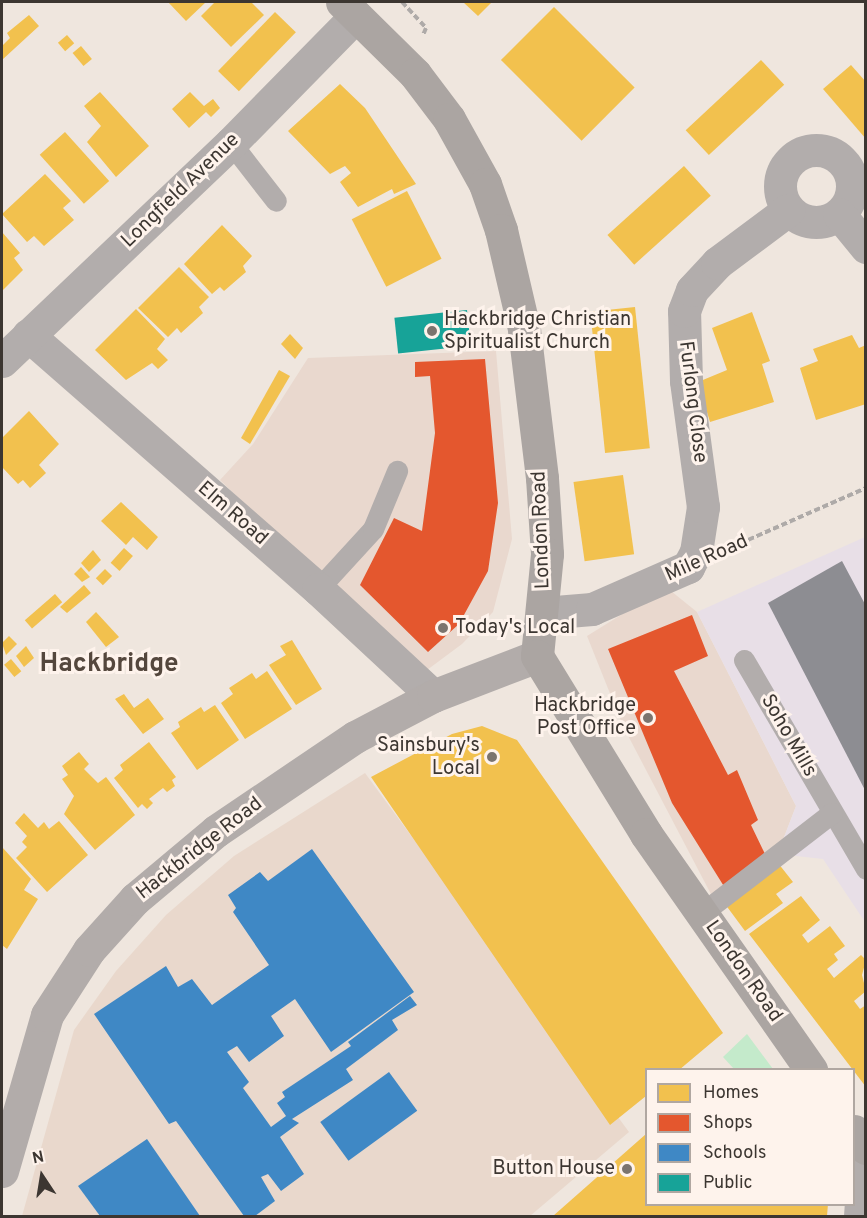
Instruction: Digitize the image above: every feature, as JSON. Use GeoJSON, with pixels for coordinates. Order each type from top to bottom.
{"type":"FeatureCollection","features":[{"type":"Feature","properties":{"kind":"main road","name":"London Road"},"geometry":{"type":"LineString","coordinates":[[349,9],[415,74],[450,119],[485,184],[501,230],[524,329],[534,398],[547,554],[537,656],[646,834],[810,1068]]}},
{"type":"Feature","properties":{"kind":"main road","name":"Hackbridge Road"},"geometry":{"type":"LineString","coordinates":[[2,1171],[47,1015],[89,950],[135,899],[216,831],[336,749],[433,696],[537,656]]}},
{"type":"Feature","properties":{"kind":"street","name":"Longfield Avenue"},"geometry":{"type":"LineString","coordinates":[[2,361],[231,143],[349,9]]}},
{"type":"Feature","properties":{"kind":"street"},"geometry":{"type":"LineString","coordinates":[[819,150],[842,160],[850,176],[852,194],[839,214],[829,220],[807,222],[788,210],[780,187],[787,164],[807,151],[819,150]]}},
{"type":"Feature","properties":{"kind":"street","name":"Furlong Close"},"geometry":{"type":"LineString","coordinates":[[688,567],[698,544],[703,507],[686,381],[684,311],[692,290],[717,263],[788,210]]}},
{"type":"Feature","properties":{"kind":"street"},"geometry":{"type":"LineString","coordinates":[[839,214],[866,247]]}},
{"type":"Feature","properties":{"kind":"street","name":"Elm Road"},"geometry":{"type":"LineString","coordinates":[[28,335],[318,589],[433,696]]}},
{"type":"Feature","properties":{"kind":"street","name":"Mile Road"},"geometry":{"type":"LineString","coordinates":[[543,613],[592,609],[688,567]]}},
{"type":"Feature","properties":{"kind":"street"},"geometry":{"type":"LineString","coordinates":[[859,1139],[863,1174],[860,1216]]}},
{"type":"Feature","properties":{"kind":"lane"},"geometry":{"type":"LineString","coordinates":[[231,143],[276,201]]}},
{"type":"Feature","properties":{"kind":"lane"},"geometry":{"type":"LineString","coordinates":[[318,589],[373,529],[397,471]]}},
{"type":"Feature","properties":{"kind":"lane","name":"Soho Mills"},"geometry":{"type":"LineString","coordinates":[[744,660],[866,869]]}},
{"type":"Feature","properties":{"kind":"lane"},"geometry":{"type":"LineString","coordinates":[[702,913],[832,813]]}},
{"type":"Feature","properties":{"kind":"path","name":"Mile Road"},"geometry":{"type":"LineString","coordinates":[[688,567],[866,488]]}},
{"type":"Feature","properties":{"kind":"shaded area"},"geometry":{"type":"Polygon","coordinates":[[[496,351],[512,539],[493,612],[462,644],[427,670],[302,560],[220,480],[253,444],[308,358],[496,351]]]}},
{"type":"Feature","properties":{"kind":"shaded area"},"geometry":{"type":"Polygon","coordinates":[[[865,537],[865,922],[823,859],[787,855],[781,845],[796,806],[697,612],[865,537]]]}},
{"type":"Feature","properties":{"kind":"shaded area"},"geometry":{"type":"Polygon","coordinates":[[[666,587],[697,612],[796,806],[781,845],[713,898],[623,726],[587,636],[666,587]]]}},
{"type":"Feature","properties":{"kind":"shaded area"},"geometry":{"type":"Polygon","coordinates":[[[365,773],[629,1132],[530,1216],[22,1216],[74,1030],[116,971],[166,915],[234,856],[365,773]]]}},
{"type":"Feature","properties":{"kind":"green space"},"geometry":{"type":"Polygon","coordinates":[[[747,1034],[772,1068],[733,1068],[723,1057],[747,1034]]]}},
{"type":"Feature","properties":{"kind":"building: Homes"},"geometry":{"type":"Polygon","coordinates":[[[168,2],[206,2],[186,21],[168,2]]]}},
{"type":"Feature","properties":{"kind":"building: Homes"},"geometry":{"type":"Polygon","coordinates":[[[215,2],[251,2],[264,15],[231,47],[201,16],[215,2]]]}},
{"type":"Feature","properties":{"kind":"building: Homes"},"geometry":{"type":"Polygon","coordinates":[[[463,2],[492,2],[478,16],[463,2]]]}},
{"type":"Feature","properties":{"kind":"building: Homes"},"geometry":{"type":"Polygon","coordinates":[[[554,7],[635,88],[582,141],[501,60],[554,7]]]}},
{"type":"Feature","properties":{"kind":"building: Homes"},"geometry":{"type":"Polygon","coordinates":[[[275,12],[296,32],[239,91],[218,71],[275,12]]]}},
{"type":"Feature","properties":{"kind":"building: Homes"},"geometry":{"type":"Polygon","coordinates":[[[29,15],[39,26],[2,60],[2,46],[10,38],[7,33],[29,15]]]}},
{"type":"Feature","properties":{"kind":"building: Homes"},"geometry":{"type":"Polygon","coordinates":[[[67,35],[74,43],[65,51],[58,43],[67,35]]]}},
{"type":"Feature","properties":{"kind":"building: Homes"},"geometry":{"type":"Polygon","coordinates":[[[81,46],[92,59],[84,66],[73,53],[81,46]]]}},
{"type":"Feature","properties":{"kind":"building: Homes"},"geometry":{"type":"Polygon","coordinates":[[[761,60],[784,85],[709,155],[686,130],[761,60]]]}},
{"type":"Feature","properties":{"kind":"building: Homes"},"geometry":{"type":"Polygon","coordinates":[[[851,65],[866,82],[866,139],[823,89],[851,65]]]}},
{"type":"Feature","properties":{"kind":"building: Homes"},"geometry":{"type":"Polygon","coordinates":[[[340,84],[365,108],[416,184],[394,194],[392,189],[358,207],[340,182],[351,173],[345,166],[330,174],[288,131],[340,84]]]}},
{"type":"Feature","properties":{"kind":"building: Homes"},"geometry":{"type":"Polygon","coordinates":[[[100,92],[149,146],[116,177],[87,142],[101,126],[84,106],[100,92]]]}},
{"type":"Feature","properties":{"kind":"building: Homes"},"geometry":{"type":"Polygon","coordinates":[[[190,92],[204,106],[213,99],[220,108],[211,117],[206,112],[189,128],[172,109],[190,92]]]}},
{"type":"Feature","properties":{"kind":"building: Homes"},"geometry":{"type":"Polygon","coordinates":[[[65,132],[109,181],[84,204],[40,155],[65,132]]]}},
{"type":"Feature","properties":{"kind":"building: Homes"},"geometry":{"type":"Polygon","coordinates":[[[684,166],[711,196],[634,265],[607,235],[684,166]]]}},
{"type":"Feature","properties":{"kind":"building: Homes"},"geometry":{"type":"Polygon","coordinates":[[[45,174],[71,201],[63,208],[74,220],[44,246],[34,236],[27,242],[2,214],[45,174]]]}},
{"type":"Feature","properties":{"kind":"building: Homes"},"geometry":{"type":"Polygon","coordinates":[[[407,191],[442,259],[386,287],[352,219],[407,191]]]}},
{"type":"Feature","properties":{"kind":"building: Homes"},"geometry":{"type":"Polygon","coordinates":[[[222,225],[252,256],[243,266],[246,272],[224,291],[220,287],[212,294],[184,264],[222,225]]]}},
{"type":"Feature","properties":{"kind":"building: Homes"},"geometry":{"type":"Polygon","coordinates":[[[2,232],[20,253],[14,258],[23,270],[2,291],[2,232]]]}},
{"type":"Feature","properties":{"kind":"building: Homes"},"geometry":{"type":"Polygon","coordinates":[[[179,267],[209,297],[199,307],[203,313],[181,333],[177,328],[168,337],[138,308],[179,267]]]}},
{"type":"Feature","properties":{"kind":"building: Homes"},"geometry":{"type":"Polygon","coordinates":[[[635,307],[650,448],[605,453],[590,312],[635,307]]]}},
{"type":"Feature","properties":{"kind":"building: Homes"},"geometry":{"type":"Polygon","coordinates":[[[136,309],[165,339],[157,349],[168,360],[158,369],[152,363],[126,380],[95,350],[136,309]]]}},
{"type":"Feature","properties":{"kind":"building: Homes"},"geometry":{"type":"Polygon","coordinates":[[[752,312],[770,361],[762,364],[774,402],[710,422],[698,382],[727,370],[712,328],[752,312]]]}},
{"type":"Feature","properties":{"kind":"building: Homes"},"geometry":{"type":"Polygon","coordinates":[[[290,334],[303,348],[295,359],[281,344],[290,334]]]}},
{"type":"Feature","properties":{"kind":"building: Homes"},"geometry":{"type":"Polygon","coordinates":[[[852,335],[859,348],[866,345],[866,404],[816,420],[800,368],[818,361],[813,349],[852,335]]]}},
{"type":"Feature","properties":{"kind":"building: Homes"},"geometry":{"type":"Polygon","coordinates":[[[279,370],[290,376],[250,444],[241,438],[279,370]]]}},
{"type":"Feature","properties":{"kind":"building: Homes"},"geometry":{"type":"Polygon","coordinates":[[[29,411],[59,444],[39,465],[46,473],[30,488],[23,480],[18,484],[2,467],[2,438],[29,411]]]}},
{"type":"Feature","properties":{"kind":"building: Homes"},"geometry":{"type":"Polygon","coordinates":[[[623,475],[634,554],[585,561],[573,482],[623,475]]]}},
{"type":"Feature","properties":{"kind":"building: Homes"},"geometry":{"type":"Polygon","coordinates":[[[121,502],[158,537],[147,550],[133,537],[126,545],[101,521],[121,502]]]}},
{"type":"Feature","properties":{"kind":"building: Homes"},"geometry":{"type":"Polygon","coordinates":[[[124,548],[133,556],[120,571],[111,563],[124,548]]]}},
{"type":"Feature","properties":{"kind":"building: Homes"},"geometry":{"type":"Polygon","coordinates":[[[93,550],[101,560],[89,572],[81,563],[93,550]]]}},
{"type":"Feature","properties":{"kind":"building: Homes"},"geometry":{"type":"Polygon","coordinates":[[[81,567],[90,577],[82,582],[74,574],[81,567]]]}},
{"type":"Feature","properties":{"kind":"building: Homes"},"geometry":{"type":"Polygon","coordinates":[[[105,569],[112,576],[103,585],[96,578],[105,569]]]}},
{"type":"Feature","properties":{"kind":"building: Homes"},"geometry":{"type":"Polygon","coordinates":[[[84,585],[91,593],[67,613],[60,607],[84,585]]]}},
{"type":"Feature","properties":{"kind":"building: Homes"},"geometry":{"type":"Polygon","coordinates":[[[55,594],[62,602],[32,629],[25,620],[55,594]]]}},
{"type":"Feature","properties":{"kind":"building: Homes"},"geometry":{"type":"Polygon","coordinates":[[[96,612],[119,637],[106,647],[86,622],[96,612]]]}},
{"type":"Feature","properties":{"kind":"building: Homes"},"geometry":{"type":"Polygon","coordinates":[[[9,636],[17,644],[6,655],[2,643],[9,636]]]}},
{"type":"Feature","properties":{"kind":"building: Homes"},"geometry":{"type":"Polygon","coordinates":[[[292,640],[322,689],[296,705],[269,665],[286,655],[280,646],[292,640]]]}},
{"type":"Feature","properties":{"kind":"building: Homes"},"geometry":{"type":"Polygon","coordinates":[[[26,646],[34,658],[24,667],[16,656],[26,646]]]}},
{"type":"Feature","properties":{"kind":"building: Homes"},"geometry":{"type":"Polygon","coordinates":[[[11,659],[21,671],[14,677],[4,665],[11,659]]]}},
{"type":"Feature","properties":{"kind":"building: Homes"},"geometry":{"type":"Polygon","coordinates":[[[267,671],[292,709],[245,739],[221,703],[233,694],[229,688],[252,673],[256,679],[267,671]]]}},
{"type":"Feature","properties":{"kind":"building: Homes"},"geometry":{"type":"Polygon","coordinates":[[[124,694],[134,708],[148,698],[164,719],[143,734],[115,699],[124,694]]]}},
{"type":"Feature","properties":{"kind":"building: Homes"},"geometry":{"type":"Polygon","coordinates":[[[215,705],[239,740],[197,770],[171,733],[180,727],[178,722],[201,707],[204,712],[215,705]]]}},
{"type":"Feature","properties":{"kind":"building: Homes"},"geometry":{"type":"Polygon","coordinates":[[[482,726],[517,740],[723,1033],[681,1068],[645,1068],[645,1097],[610,1125],[371,777],[452,734],[482,726]]]}},
{"type":"Feature","properties":{"kind":"building: Homes"},"geometry":{"type":"Polygon","coordinates":[[[149,742],[176,777],[172,780],[175,786],[167,792],[163,788],[149,799],[153,803],[147,809],[142,804],[138,808],[114,778],[123,770],[120,765],[149,742]]]}},
{"type":"Feature","properties":{"kind":"building: Homes"},"geometry":{"type":"Polygon","coordinates":[[[79,752],[89,764],[84,769],[98,783],[106,777],[135,815],[95,850],[64,814],[74,796],[62,779],[68,775],[62,766],[79,752]]]}},
{"type":"Feature","properties":{"kind":"building: Homes"},"geometry":{"type":"Polygon","coordinates":[[[24,813],[38,828],[44,822],[49,829],[59,821],[88,855],[47,892],[16,858],[27,847],[22,842],[27,836],[15,823],[24,813]]]}},
{"type":"Feature","properties":{"kind":"building: Homes"},"geometry":{"type":"Polygon","coordinates":[[[2,847],[31,879],[24,890],[38,899],[7,949],[2,945],[2,847]]]}},
{"type":"Feature","properties":{"kind":"building: Homes"},"geometry":{"type":"Polygon","coordinates":[[[778,863],[793,882],[776,894],[783,903],[745,931],[725,904],[778,863]]]}},
{"type":"Feature","properties":{"kind":"building: Homes"},"geometry":{"type":"Polygon","coordinates":[[[801,896],[820,920],[802,935],[808,943],[830,926],[845,946],[834,954],[838,960],[827,969],[834,978],[861,955],[866,960],[862,975],[866,991],[854,1001],[860,1009],[866,1005],[866,1087],[855,1073],[855,1068],[851,1068],[749,934],[801,896]]]}},
{"type":"Feature","properties":{"kind":"building: Homes","name":"Button House"},"geometry":{"type":"Polygon","coordinates":[[[645,1135],[645,1206],[828,1206],[827,1216],[553,1216],[645,1135]]]}},
{"type":"Feature","properties":{"kind":"building: Shops"},"geometry":{"type":"Polygon","coordinates":[[[485,359],[498,503],[488,571],[459,624],[428,652],[360,585],[394,518],[422,531],[435,433],[430,376],[415,377],[415,362],[485,359]]]}},
{"type":"Feature","properties":{"kind":"building: Shops"},"geometry":{"type":"Polygon","coordinates":[[[692,615],[708,656],[674,671],[728,775],[737,770],[758,820],[751,825],[765,854],[725,888],[672,803],[608,649],[692,615]]]}},
{"type":"Feature","properties":{"kind":"building: Schools"},"geometry":{"type":"Polygon","coordinates":[[[312,849],[414,992],[331,1052],[295,999],[271,1016],[284,1036],[249,1062],[237,1046],[227,1052],[249,1082],[243,1088],[271,1127],[286,1116],[277,1103],[285,1097],[282,1092],[351,1046],[348,1042],[410,996],[417,1005],[392,1020],[398,1030],[346,1069],[353,1080],[292,1119],[299,1123],[280,1137],[304,1174],[281,1191],[268,1174],[261,1177],[275,1201],[255,1216],[244,1216],[176,1121],[169,1124],[94,1014],[166,966],[178,987],[192,979],[212,1005],[269,965],[233,912],[236,908],[228,895],[260,872],[268,881],[312,849]]]}},
{"type":"Feature","properties":{"kind":"building: Schools"},"geometry":{"type":"Polygon","coordinates":[[[389,1072],[417,1111],[348,1161],[320,1122],[389,1072]]]}},
{"type":"Feature","properties":{"kind":"building: Schools"},"geometry":{"type":"Polygon","coordinates":[[[147,1139],[200,1216],[100,1216],[78,1186],[147,1139]]]}},
{"type":"Feature","properties":{"kind":"building: Public","name":"Hackbridge Christian Spiritualist Church"},"geometry":{"type":"Polygon","coordinates":[[[467,310],[471,346],[398,353],[394,318],[467,310]]]}},
{"type":"Feature","properties":{"kind":"building: Industry"},"geometry":{"type":"Polygon","coordinates":[[[842,561],[866,606],[866,792],[768,603],[842,561]]]}},
{"type":"Feature","properties":{"kind":"place","name":"Hackbridge Christian Spiritualist Church"},"geometry":{"type":"Point","coordinates":[432,331]}},
{"type":"Feature","properties":{"kind":"place","name":"Today's Local"},"geometry":{"type":"Point","coordinates":[443,628]}},
{"type":"Feature","properties":{"kind":"place","name":"Hackbridge Post Office"},"geometry":{"type":"Point","coordinates":[648,718]}},
{"type":"Feature","properties":{"kind":"place","name":"Sainsbury's Local"},"geometry":{"type":"Point","coordinates":[492,757]}},
{"type":"Feature","properties":{"kind":"place","name":"Button House"},"geometry":{"type":"Point","coordinates":[627,1169]}},
{"type":"Feature","properties":{"kind":"district","name":"Hackbridge"},"geometry":{"type":"Point","coordinates":[109,665]}}]}
